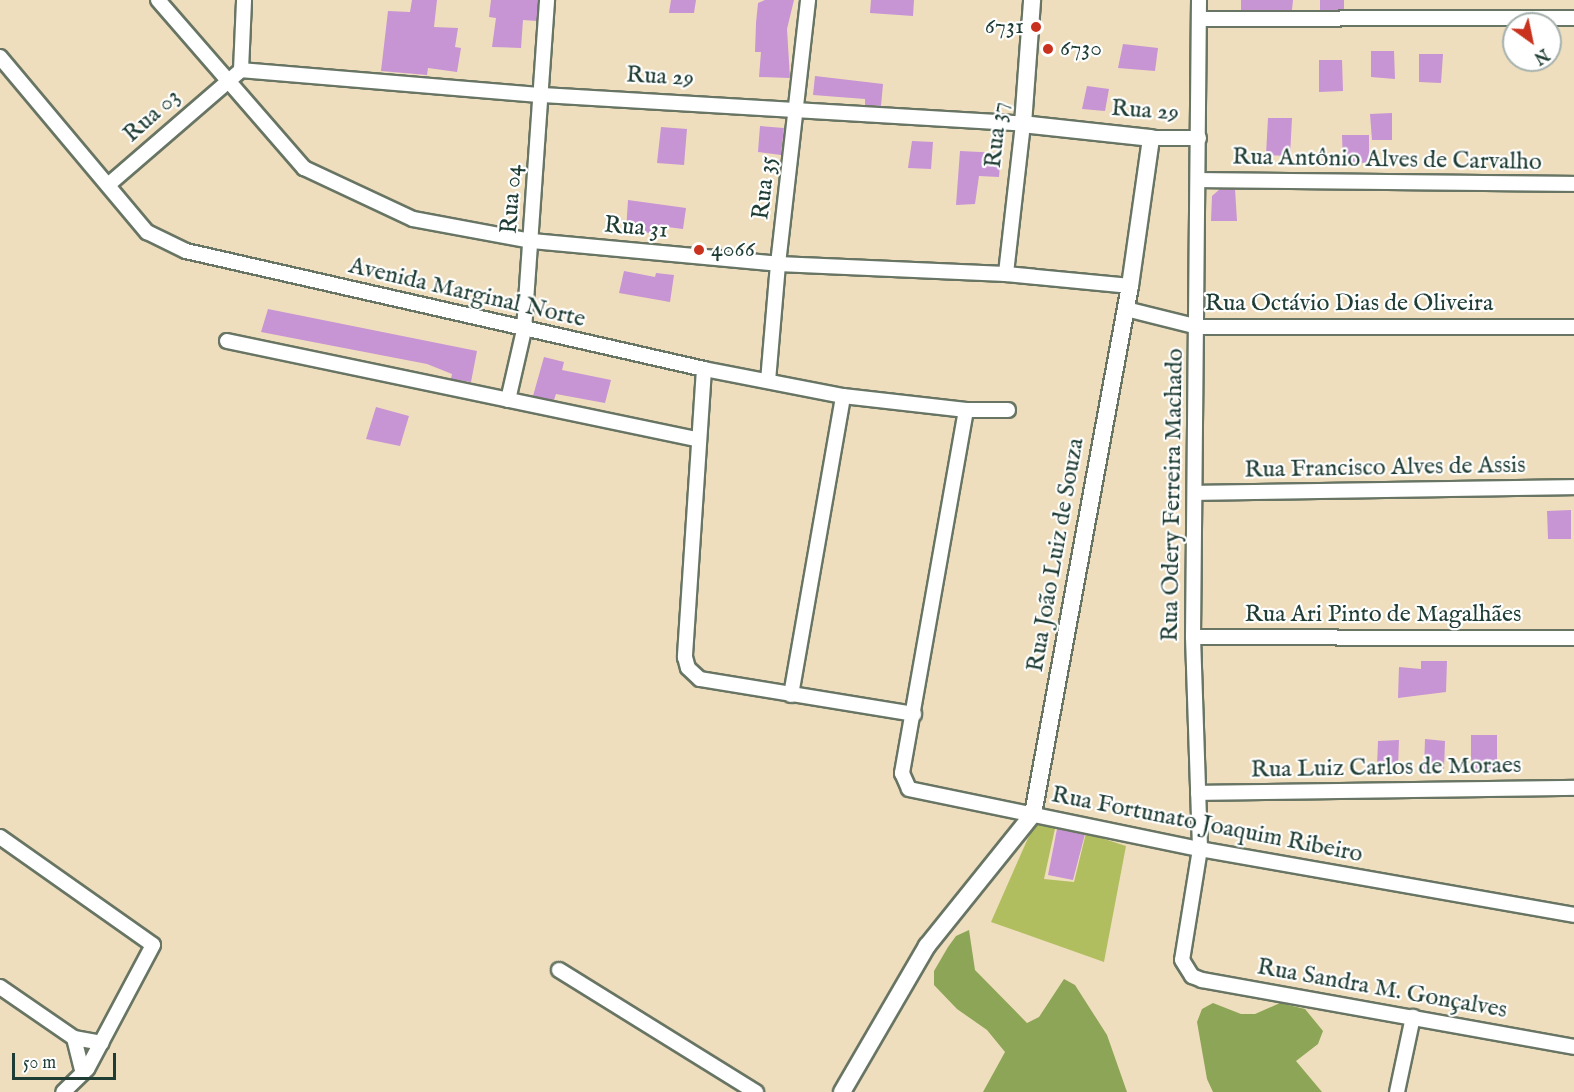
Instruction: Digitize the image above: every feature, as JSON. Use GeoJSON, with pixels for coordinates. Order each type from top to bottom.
{"type":"FeatureCollection","features":[{"type":"Feature","properties":{"kind":"street"},"geometry":{"type":"LineString","coordinates":[[158,0],[226,80],[241,70],[244,0]]}},
{"type":"Feature","properties":{"kind":"street","name":"Rua 04"},"geometry":{"type":"LineString","coordinates":[[508,400],[524,330],[547,0]]}},
{"type":"Feature","properties":{"kind":"street","name":"Rua 35"},"geometry":{"type":"LineString","coordinates":[[768,381],[778,264],[808,0]]}},
{"type":"Feature","properties":{"kind":"street","name":"Rua 37"},"geometry":{"type":"LineString","coordinates":[[1006,274],[1023,124],[1032,0]]}},
{"type":"Feature","properties":{"kind":"street"},"geometry":{"type":"LineString","coordinates":[[1199,0],[1198,19],[1574,18]]}},
{"type":"Feature","properties":{"kind":"street","name":"Rua Odery Ferreira Machado"},"geometry":{"type":"LineString","coordinates":[[1186,969],[1182,950],[1200,849],[1193,637],[1200,180],[1198,19]]}},
{"type":"Feature","properties":{"kind":"street","name":"Avenida Marginal Norte"},"geometry":{"type":"LineString","coordinates":[[0,57],[147,232],[186,251],[524,330],[843,396],[966,410],[1008,410]]}},
{"type":"Feature","properties":{"kind":"street","name":"Rua 29"},"geometry":{"type":"LineString","coordinates":[[241,70],[541,95],[797,108],[1023,124],[1151,138],[1199,138]]}},
{"type":"Feature","properties":{"kind":"street","name":"Rua 03"},"geometry":{"type":"LineString","coordinates":[[108,185],[226,80]]}},
{"type":"Feature","properties":{"kind":"street","name":"Rua 31"},"geometry":{"type":"LineString","coordinates":[[226,80],[304,168],[412,219],[532,241],[778,264],[1006,274],[1130,286]]}},
{"type":"Feature","properties":{"kind":"street","name":"Rua João Luiz de Souza"},"geometry":{"type":"LineString","coordinates":[[842,1092],[927,946],[1033,814],[1126,309],[1151,138]]}},
{"type":"Feature","properties":{"kind":"street","name":"Rua Antônio Alves de Carvalho"},"geometry":{"type":"LineString","coordinates":[[1200,180],[1574,184]]}},
{"type":"Feature","properties":{"kind":"street","name":"Rua Octávio Dias de Oliveira"},"geometry":{"type":"LineString","coordinates":[[1126,309],[1198,327],[1574,327]]}},
{"type":"Feature","properties":{"kind":"street"},"geometry":{"type":"LineString","coordinates":[[227,341],[699,440]]}},
{"type":"Feature","properties":{"kind":"street"},"geometry":{"type":"LineString","coordinates":[[704,369],[685,657],[688,668],[700,680],[914,714],[966,410]]}},
{"type":"Feature","properties":{"kind":"street"},"geometry":{"type":"LineString","coordinates":[[791,694],[843,396]]}},
{"type":"Feature","properties":{"kind":"street","name":"Rua Francisco Alves de Assis"},"geometry":{"type":"LineString","coordinates":[[1196,494],[1574,488]]}},
{"type":"Feature","properties":{"kind":"street","name":"Rua Ari Pinto de Magalhães"},"geometry":{"type":"LineString","coordinates":[[1193,637],[1574,638]]}},
{"type":"Feature","properties":{"kind":"street","name":"Rua Fortunato Joaquim Ribeiro"},"geometry":{"type":"LineString","coordinates":[[914,714],[902,773],[909,789],[1200,849],[1574,915]]}},
{"type":"Feature","properties":{"kind":"street","name":"Rua Luiz Carlos de Moraes"},"geometry":{"type":"LineString","coordinates":[[1198,793],[1574,788]]}},
{"type":"Feature","properties":{"kind":"street"},"geometry":{"type":"LineString","coordinates":[[0,837],[153,945],[102,1043],[83,1073],[63,1092]]}},
{"type":"Feature","properties":{"kind":"street","name":"Rua Sandra M. Gonçalves"},"geometry":{"type":"LineString","coordinates":[[1186,969],[1202,980],[1574,1047]]}},
{"type":"Feature","properties":{"kind":"street"},"geometry":{"type":"LineString","coordinates":[[559,970],[756,1092]]}},
{"type":"Feature","properties":{"kind":"street"},"geometry":{"type":"LineString","coordinates":[[0,987],[74,1038],[102,1043]]}},
{"type":"Feature","properties":{"kind":"street"},"geometry":{"type":"LineString","coordinates":[[1397,1092],[1413,1017]]}},
{"type":"Feature","properties":{"kind":"street"},"geometry":{"type":"LineString","coordinates":[[74,1038],[83,1073]]}},
{"type":"Feature","properties":{"kind":"green space"},"geometry":{"type":"Polygon","coordinates":[[[1036,820],[1056,824],[1044,879],[1074,882],[1086,833],[1126,846],[1104,962],[991,922],[1036,820]]]}},
{"type":"Feature","properties":{"kind":"green space"},"geometry":{"type":"Polygon","coordinates":[[[969,930],[975,970],[1027,1023],[1039,1017],[1064,979],[1075,985],[1107,1035],[1127,1092],[983,1092],[1005,1052],[987,1030],[957,1009],[934,985],[934,971],[948,947],[956,936],[969,930]]]}},
{"type":"Feature","properties":{"kind":"green space"},"geometry":{"type":"Polygon","coordinates":[[[1213,1003],[1241,1014],[1255,1014],[1280,1003],[1305,1009],[1323,1031],[1318,1044],[1296,1061],[1322,1092],[1213,1092],[1207,1079],[1197,1022],[1202,1009],[1213,1003]]]}},
{"type":"Feature","properties":{"kind":"building"},"geometry":{"type":"Polygon","coordinates":[[[412,0],[437,0],[434,27],[458,28],[455,47],[461,48],[457,72],[428,68],[427,75],[381,71],[388,11],[410,12],[412,0]]]}},
{"type":"Feature","properties":{"kind":"building"},"geometry":{"type":"Polygon","coordinates":[[[491,0],[538,0],[537,21],[523,20],[521,48],[492,47],[496,18],[489,17],[491,0]]]}},
{"type":"Feature","properties":{"kind":"building"},"geometry":{"type":"Polygon","coordinates":[[[671,0],[696,0],[694,13],[669,13],[671,0]]]}},
{"type":"Feature","properties":{"kind":"building"},"geometry":{"type":"Polygon","coordinates":[[[765,0],[794,0],[787,29],[790,78],[759,77],[761,52],[755,52],[756,23],[758,3],[765,0]]]}},
{"type":"Feature","properties":{"kind":"building"},"geometry":{"type":"Polygon","coordinates":[[[871,0],[914,0],[913,16],[870,13],[871,0]]]}},
{"type":"Feature","properties":{"kind":"building"},"geometry":{"type":"Polygon","coordinates":[[[1241,0],[1293,0],[1292,10],[1241,10],[1241,0]]]}},
{"type":"Feature","properties":{"kind":"building"},"geometry":{"type":"Polygon","coordinates":[[[1320,0],[1344,0],[1344,10],[1320,10],[1320,0]]]}},
{"type":"Feature","properties":{"kind":"building"},"geometry":{"type":"Polygon","coordinates":[[[1123,44],[1158,48],[1155,71],[1118,68],[1123,44]]]}},
{"type":"Feature","properties":{"kind":"building"},"geometry":{"type":"Polygon","coordinates":[[[1371,51],[1394,51],[1395,79],[1371,77],[1371,51]]]}},
{"type":"Feature","properties":{"kind":"building"},"geometry":{"type":"Polygon","coordinates":[[[1419,54],[1443,54],[1441,83],[1419,82],[1419,54]]]}},
{"type":"Feature","properties":{"kind":"building"},"geometry":{"type":"Polygon","coordinates":[[[1319,60],[1342,60],[1343,91],[1319,92],[1319,60]]]}},
{"type":"Feature","properties":{"kind":"building"},"geometry":{"type":"Polygon","coordinates":[[[815,76],[883,84],[881,106],[865,105],[865,99],[813,95],[815,76]]]}},
{"type":"Feature","properties":{"kind":"building"},"geometry":{"type":"Polygon","coordinates":[[[1087,86],[1109,89],[1105,111],[1082,109],[1087,86]]]}},
{"type":"Feature","properties":{"kind":"building"},"geometry":{"type":"Polygon","coordinates":[[[1392,113],[1392,140],[1372,140],[1370,114],[1392,113]]]}},
{"type":"Feature","properties":{"kind":"building"},"geometry":{"type":"Polygon","coordinates":[[[1268,118],[1292,118],[1290,156],[1266,155],[1268,118]]]}},
{"type":"Feature","properties":{"kind":"building"},"geometry":{"type":"Polygon","coordinates":[[[760,126],[784,128],[781,155],[758,152],[760,126]]]}},
{"type":"Feature","properties":{"kind":"building"},"geometry":{"type":"Polygon","coordinates":[[[661,127],[687,129],[684,165],[657,163],[661,127]]]}},
{"type":"Feature","properties":{"kind":"building"},"geometry":{"type":"Polygon","coordinates":[[[1342,135],[1369,135],[1369,163],[1343,162],[1342,135]]]}},
{"type":"Feature","properties":{"kind":"building"},"geometry":{"type":"Polygon","coordinates":[[[912,141],[933,142],[931,169],[908,168],[912,141]]]}},
{"type":"Feature","properties":{"kind":"building"},"geometry":{"type":"Polygon","coordinates":[[[960,151],[1001,153],[999,177],[979,176],[975,204],[956,205],[960,151]]]}},
{"type":"Feature","properties":{"kind":"building"},"geometry":{"type":"Polygon","coordinates":[[[1220,189],[1235,189],[1237,221],[1211,221],[1212,196],[1220,189]]]}},
{"type":"Feature","properties":{"kind":"building"},"geometry":{"type":"Polygon","coordinates":[[[628,200],[686,208],[683,229],[652,225],[651,233],[626,231],[628,200]]]}},
{"type":"Feature","properties":{"kind":"building"},"geometry":{"type":"Polygon","coordinates":[[[624,271],[655,277],[656,273],[674,275],[670,302],[619,293],[624,271]]]}},
{"type":"Feature","properties":{"kind":"building"},"geometry":{"type":"Polygon","coordinates":[[[268,309],[477,351],[471,382],[451,379],[452,374],[427,364],[261,332],[268,309]]]}},
{"type":"Feature","properties":{"kind":"building"},"geometry":{"type":"Polygon","coordinates":[[[544,357],[564,362],[562,370],[611,380],[605,403],[556,394],[554,400],[533,396],[544,357]]]}},
{"type":"Feature","properties":{"kind":"building"},"geometry":{"type":"Polygon","coordinates":[[[376,407],[409,416],[400,446],[366,439],[376,407]]]}},
{"type":"Feature","properties":{"kind":"building"},"geometry":{"type":"Polygon","coordinates":[[[1571,510],[1571,539],[1548,539],[1547,511],[1571,510]]]}},
{"type":"Feature","properties":{"kind":"building"},"geometry":{"type":"Polygon","coordinates":[[[1421,661],[1447,661],[1446,692],[1398,698],[1399,667],[1421,669],[1421,661]]]}},
{"type":"Feature","properties":{"kind":"building"},"geometry":{"type":"Polygon","coordinates":[[[1471,735],[1497,735],[1497,770],[1471,772],[1471,735]]]}},
{"type":"Feature","properties":{"kind":"building"},"geometry":{"type":"Polygon","coordinates":[[[1425,739],[1445,741],[1444,769],[1424,769],[1425,739]]]}},
{"type":"Feature","properties":{"kind":"building"},"geometry":{"type":"Polygon","coordinates":[[[1399,740],[1398,767],[1377,767],[1378,741],[1399,740]]]}},
{"type":"Feature","properties":{"kind":"building"},"geometry":{"type":"Polygon","coordinates":[[[1057,829],[1085,834],[1073,880],[1048,875],[1057,829]]]}},
{"type":"Feature","properties":{"kind":"place","name":"6731"},"geometry":{"type":"Point","coordinates":[1036,27]}},
{"type":"Feature","properties":{"kind":"place","name":"6730"},"geometry":{"type":"Point","coordinates":[1048,49]}},
{"type":"Feature","properties":{"kind":"place","name":"4066"},"geometry":{"type":"Point","coordinates":[699,250]}}]}
